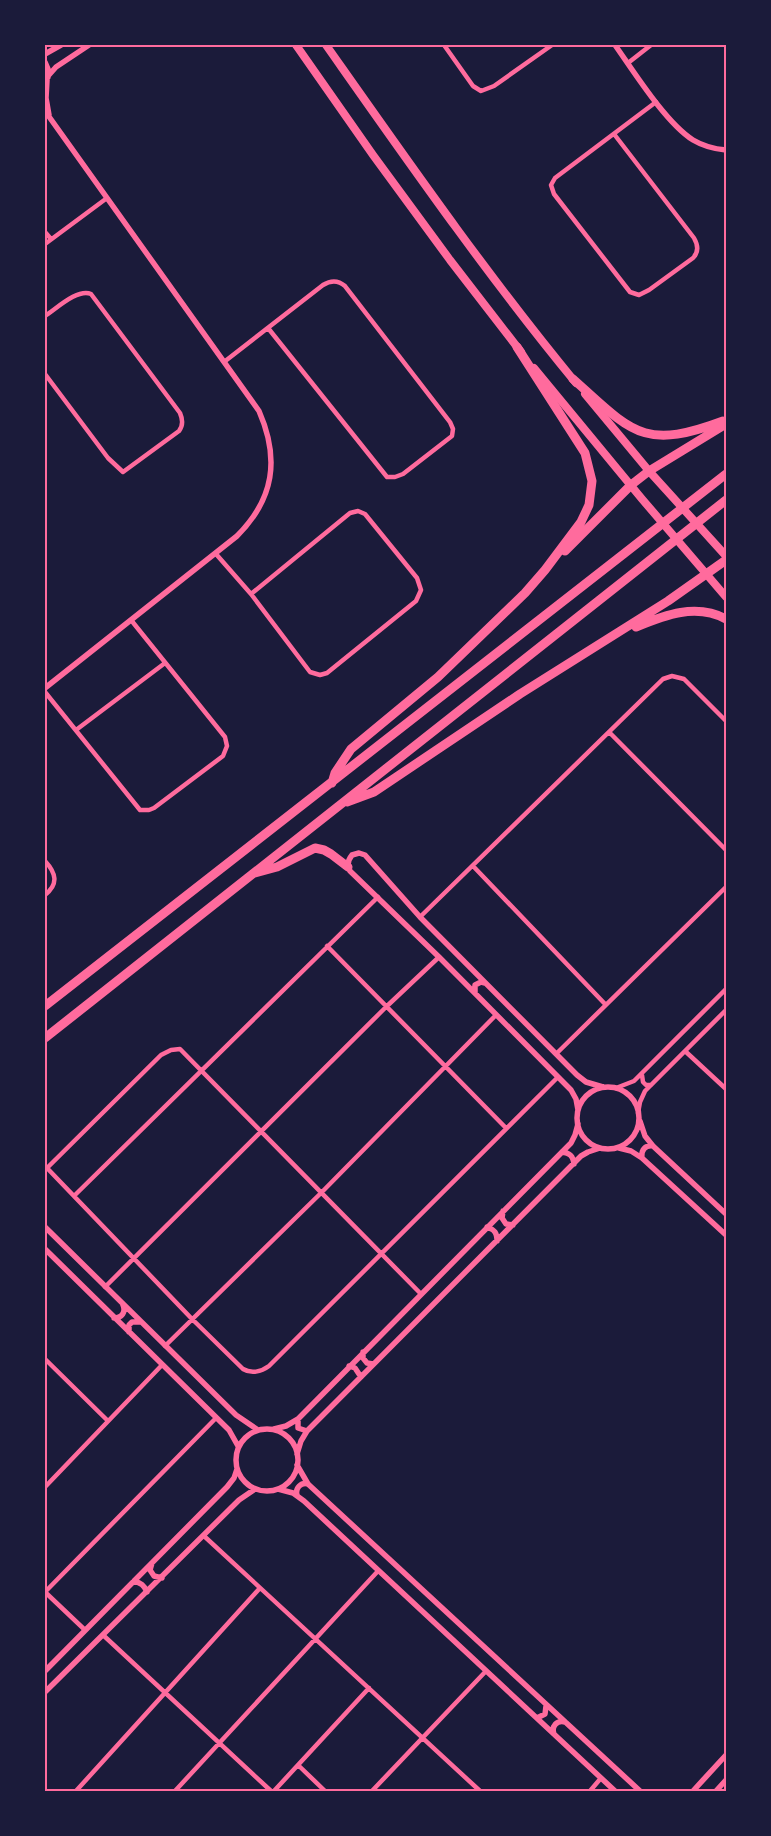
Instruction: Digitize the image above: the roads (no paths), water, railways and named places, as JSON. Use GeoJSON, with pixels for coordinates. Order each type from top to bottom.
{"type":"FeatureCollection","features":[{"type":"Feature","properties":{"kind":"highway"},"geometry":{"type":"LineString","coordinates":[[517,347],[578,441],[589,463],[592,481],[591,498],[586,513],[545,570]]}},
{"type":"Feature","properties":{"kind":"highway"},"geometry":{"type":"LineString","coordinates":[[573,379],[620,420],[648,435],[678,435],[726,420]]}},
{"type":"Feature","properties":{"kind":"highway"},"geometry":{"type":"LineString","coordinates":[[332,783],[335,773],[351,749],[438,677],[525,593],[545,570],[631,485],[649,471],[726,424]]}},
{"type":"Feature","properties":{"kind":"highway"},"geometry":{"type":"LineString","coordinates":[[45,1004],[332,783],[726,474]]}},
{"type":"Feature","properties":{"kind":"highway"},"geometry":{"type":"LineString","coordinates":[[45,1038],[344,802],[427,734],[726,500]]}},
{"type":"Feature","properties":{"kind":"highway"},"geometry":{"type":"LineString","coordinates":[[344,802],[374,792],[520,694],[609,640],[726,560]]}},
{"type":"Feature","properties":{"kind":"highway"},"geometry":{"type":"LineString","coordinates":[[609,640],[653,620],[678,612],[711,612],[726,619]]}},
{"type":"Feature","properties":{"kind":"highway"},"geometry":{"type":"LineString","coordinates":[[252,873],[277,867],[315,848],[331,854],[348,867]]}},
{"type":"Feature","properties":{"kind":"main road"},"geometry":{"type":"LineString","coordinates":[[296,45],[373,155],[517,347],[642,499],[726,597]]}},
{"type":"Feature","properties":{"kind":"main road"},"geometry":{"type":"LineString","coordinates":[[326,45],[455,228],[573,379],[649,471],[726,556]]}},
{"type":"Feature","properties":{"kind":"street"},"geometry":{"type":"LineString","coordinates":[[45,54],[61,45]]}},
{"type":"Feature","properties":{"kind":"street"},"geometry":{"type":"LineString","coordinates":[[47,80],[56,67],[89,45]]}},
{"type":"Feature","properties":{"kind":"street"},"geometry":{"type":"LineString","coordinates":[[444,45],[473,86],[481,91],[494,86],[551,45]]}},
{"type":"Feature","properties":{"kind":"street"},"geometry":{"type":"LineString","coordinates":[[615,45],[656,102],[674,123],[688,136],[708,147],[726,150]]}},
{"type":"Feature","properties":{"kind":"street"},"geometry":{"type":"LineString","coordinates":[[628,63],[651,45]]}},
{"type":"Feature","properties":{"kind":"street"},"geometry":{"type":"LineString","coordinates":[[45,62],[48,68],[46,98],[50,117]]}},
{"type":"Feature","properties":{"kind":"street"},"geometry":{"type":"LineString","coordinates":[[614,134],[694,238],[698,247],[697,253],[693,258],[649,290],[638,295],[630,292],[551,188],[555,178],[656,102]]}},
{"type":"Feature","properties":{"kind":"street"},"geometry":{"type":"LineString","coordinates":[[45,111],[259,411],[265,425],[270,448],[272,470],[266,496],[253,519],[216,554],[131,620],[45,690],[135,805],[142,810],[154,808],[223,756],[227,746],[224,737],[131,620]]}},
{"type":"Feature","properties":{"kind":"street"},"geometry":{"type":"LineString","coordinates":[[45,244],[107,198]]}},
{"type":"Feature","properties":{"kind":"street"},"geometry":{"type":"LineString","coordinates":[[45,232],[51,239]]}},
{"type":"Feature","properties":{"kind":"street"},"geometry":{"type":"LineString","coordinates":[[224,362],[327,282],[336,281],[343,284],[450,422],[454,429],[452,436],[403,474],[395,477],[386,477],[268,328]]}},
{"type":"Feature","properties":{"kind":"street"},"geometry":{"type":"LineString","coordinates":[[45,316],[78,294],[85,292],[93,296],[180,413],[182,427],[123,472],[108,458],[45,374]]}},
{"type":"Feature","properties":{"kind":"street"},"geometry":{"type":"LineString","coordinates":[[216,554],[251,594],[310,672],[320,675],[327,673],[416,600],[421,590],[417,578],[366,514],[358,512],[350,514],[251,594]]}},
{"type":"Feature","properties":{"kind":"street"},"geometry":{"type":"LineString","coordinates":[[76,730],[165,663]]}},
{"type":"Feature","properties":{"kind":"street"},"geometry":{"type":"LineString","coordinates":[[420,917],[657,684],[667,677],[677,677],[687,682],[726,721]]}},
{"type":"Feature","properties":{"kind":"street"},"geometry":{"type":"LineString","coordinates":[[609,732],[726,850]]}},
{"type":"Feature","properties":{"kind":"street"},"geometry":{"type":"LineString","coordinates":[[615,1791],[297,1495],[278,1489],[264,1491],[255,1489],[242,1479],[237,1469],[236,1458],[238,1446],[244,1438],[258,1430],[286,1426],[298,1418],[562,1152],[573,1140],[578,1124],[578,1110],[574,1094],[348,867],[352,855],[363,853],[420,917],[556,1054],[581,1078],[603,1087],[616,1088],[630,1083],[642,1074],[726,989]]}},
{"type":"Feature","properties":{"kind":"street"},"geometry":{"type":"LineString","coordinates":[[45,861],[52,870],[54,880],[52,890],[45,895]]}},
{"type":"Feature","properties":{"kind":"street"},"geometry":{"type":"LineString","coordinates":[[473,866],[605,1004]]}},
{"type":"Feature","properties":{"kind":"street"},"geometry":{"type":"LineString","coordinates":[[556,1054],[726,887]]}},
{"type":"Feature","properties":{"kind":"street"},"geometry":{"type":"LineString","coordinates":[[75,1195],[378,897]]}},
{"type":"Feature","properties":{"kind":"street"},"geometry":{"type":"LineString","coordinates":[[327,946],[506,1128]]}},
{"type":"Feature","properties":{"kind":"street"},"geometry":{"type":"LineString","coordinates":[[105,1287],[386,1007],[439,957]]}},
{"type":"Feature","properties":{"kind":"street"},"geometry":{"type":"LineString","coordinates":[[460,978],[469,975],[470,968]]}},
{"type":"Feature","properties":{"kind":"street"},"geometry":{"type":"LineString","coordinates":[[474,993],[475,985],[481,982],[485,983]]}},
{"type":"Feature","properties":{"kind":"street"},"geometry":{"type":"LineString","coordinates":[[617,1148],[633,1136],[643,1094],[726,1010]]}},
{"type":"Feature","properties":{"kind":"street"},"geometry":{"type":"LineString","coordinates":[[165,1346],[446,1068],[496,1015]]}},
{"type":"Feature","properties":{"kind":"street"},"geometry":{"type":"LineString","coordinates":[[421,1294],[381,1253],[260,1132],[182,1051],[171,1050],[161,1055],[46,1168],[75,1195],[192,1319],[243,1369],[250,1372],[258,1372],[269,1366],[381,1253],[558,1076]]}},
{"type":"Feature","properties":{"kind":"street"},"geometry":{"type":"LineString","coordinates":[[685,1051],[726,1089]]}},
{"type":"Feature","properties":{"kind":"street"},"geometry":{"type":"LineString","coordinates":[[642,1074],[642,1082],[646,1085],[651,1084]]}},
{"type":"Feature","properties":{"kind":"street"},"geometry":{"type":"LineString","coordinates":[[578,1110],[586,1096],[594,1090],[603,1087]]}},
{"type":"Feature","properties":{"kind":"street"},"geometry":{"type":"LineString","coordinates":[[616,1088],[631,1097],[646,1136],[653,1146],[726,1214]]}},
{"type":"Feature","properties":{"kind":"street"},"geometry":{"type":"LineString","coordinates":[[578,1124],[586,1139],[600,1148]]}},
{"type":"Feature","properties":{"kind":"street"},"geometry":{"type":"LineString","coordinates":[[642,1158],[641,1153],[644,1148],[653,1146]]}},
{"type":"Feature","properties":{"kind":"street"},"geometry":{"type":"LineString","coordinates":[[278,1489],[290,1480],[297,1465],[297,1454],[301,1441],[307,1431],[585,1153],[600,1148],[617,1148],[631,1151],[642,1158],[726,1236]]}},
{"type":"Feature","properties":{"kind":"street"},"geometry":{"type":"LineString","coordinates":[[562,1152],[568,1153],[573,1158],[574,1164]]}},
{"type":"Feature","properties":{"kind":"street"},"geometry":{"type":"LineString","coordinates":[[503,1211],[502,1218],[506,1224],[513,1225]]}},
{"type":"Feature","properties":{"kind":"street"},"geometry":{"type":"LineString","coordinates":[[45,1227],[236,1415],[258,1430]]}},
{"type":"Feature","properties":{"kind":"street"},"geometry":{"type":"LineString","coordinates":[[487,1227],[494,1229],[498,1241]]}},
{"type":"Feature","properties":{"kind":"street"},"geometry":{"type":"LineString","coordinates":[[45,1249],[231,1432],[238,1446]]}},
{"type":"Feature","properties":{"kind":"street"},"geometry":{"type":"LineString","coordinates":[[114,1318],[123,1315],[123,1305]]}},
{"type":"Feature","properties":{"kind":"street"},"geometry":{"type":"LineString","coordinates":[[129,1332],[129,1325],[132,1322],[142,1322]]}},
{"type":"Feature","properties":{"kind":"street"},"geometry":{"type":"LineString","coordinates":[[364,1352],[363,1358],[367,1363],[373,1364]]}},
{"type":"Feature","properties":{"kind":"street"},"geometry":{"type":"LineString","coordinates":[[45,1359],[108,1421]]}},
{"type":"Feature","properties":{"kind":"street"},"geometry":{"type":"LineString","coordinates":[[45,1487],[162,1365]]}},
{"type":"Feature","properties":{"kind":"street"},"geometry":{"type":"LineString","coordinates":[[349,1366],[359,1372],[361,1378]]}},
{"type":"Feature","properties":{"kind":"street"},"geometry":{"type":"LineString","coordinates":[[85,1630],[45,1592],[216,1418]]}},
{"type":"Feature","properties":{"kind":"street"},"geometry":{"type":"LineString","coordinates":[[298,1418],[298,1428],[302,1431],[307,1431]]}},
{"type":"Feature","properties":{"kind":"street"},"geometry":{"type":"LineString","coordinates":[[274,1429],[289,1438],[297,1454]]}},
{"type":"Feature","properties":{"kind":"street"},"geometry":{"type":"LineString","coordinates":[[297,1465],[308,1484],[640,1791]]}},
{"type":"Feature","properties":{"kind":"street"},"geometry":{"type":"LineString","coordinates":[[45,1671],[227,1487],[234,1478],[237,1469]]}},
{"type":"Feature","properties":{"kind":"street"},"geometry":{"type":"LineString","coordinates":[[297,1495],[299,1486],[308,1484]]}},
{"type":"Feature","properties":{"kind":"street"},"geometry":{"type":"LineString","coordinates":[[45,1692],[242,1497],[255,1489]]}},
{"type":"Feature","properties":{"kind":"street"},"geometry":{"type":"LineString","coordinates":[[204,1536],[423,1736],[480,1791]]}},
{"type":"Feature","properties":{"kind":"street"},"geometry":{"type":"LineString","coordinates":[[152,1563],[150,1570],[154,1576],[162,1578]]}},
{"type":"Feature","properties":{"kind":"street"},"geometry":{"type":"LineString","coordinates":[[175,1791],[378,1571]]}},
{"type":"Feature","properties":{"kind":"street"},"geometry":{"type":"LineString","coordinates":[[134,1581],[140,1582],[145,1586],[147,1592]]}},
{"type":"Feature","properties":{"kind":"street"},"geometry":{"type":"LineString","coordinates":[[76,1791],[260,1588]]}},
{"type":"Feature","properties":{"kind":"street"},"geometry":{"type":"LineString","coordinates":[[103,1635],[273,1791],[369,1688]]}},
{"type":"Feature","properties":{"kind":"street"},"geometry":{"type":"LineString","coordinates":[[372,1791],[486,1671]]}},
{"type":"Feature","properties":{"kind":"street"},"geometry":{"type":"LineString","coordinates":[[537,1718],[545,1714],[546,1706]]}},
{"type":"Feature","properties":{"kind":"street"},"geometry":{"type":"LineString","coordinates":[[554,1734],[553,1727],[555,1724],[565,1722]]}},
{"type":"Feature","properties":{"kind":"street"},"geometry":{"type":"LineString","coordinates":[[693,1791],[726,1754]]}},
{"type":"Feature","properties":{"kind":"street"},"geometry":{"type":"LineString","coordinates":[[298,1765],[325,1791]]}},
{"type":"Feature","properties":{"kind":"street"},"geometry":{"type":"LineString","coordinates":[[590,1791],[601,1778]]}},
{"type":"Feature","properties":{"kind":"street"},"geometry":{"type":"LineString","coordinates":[[716,1791],[726,1780]]}}]}
